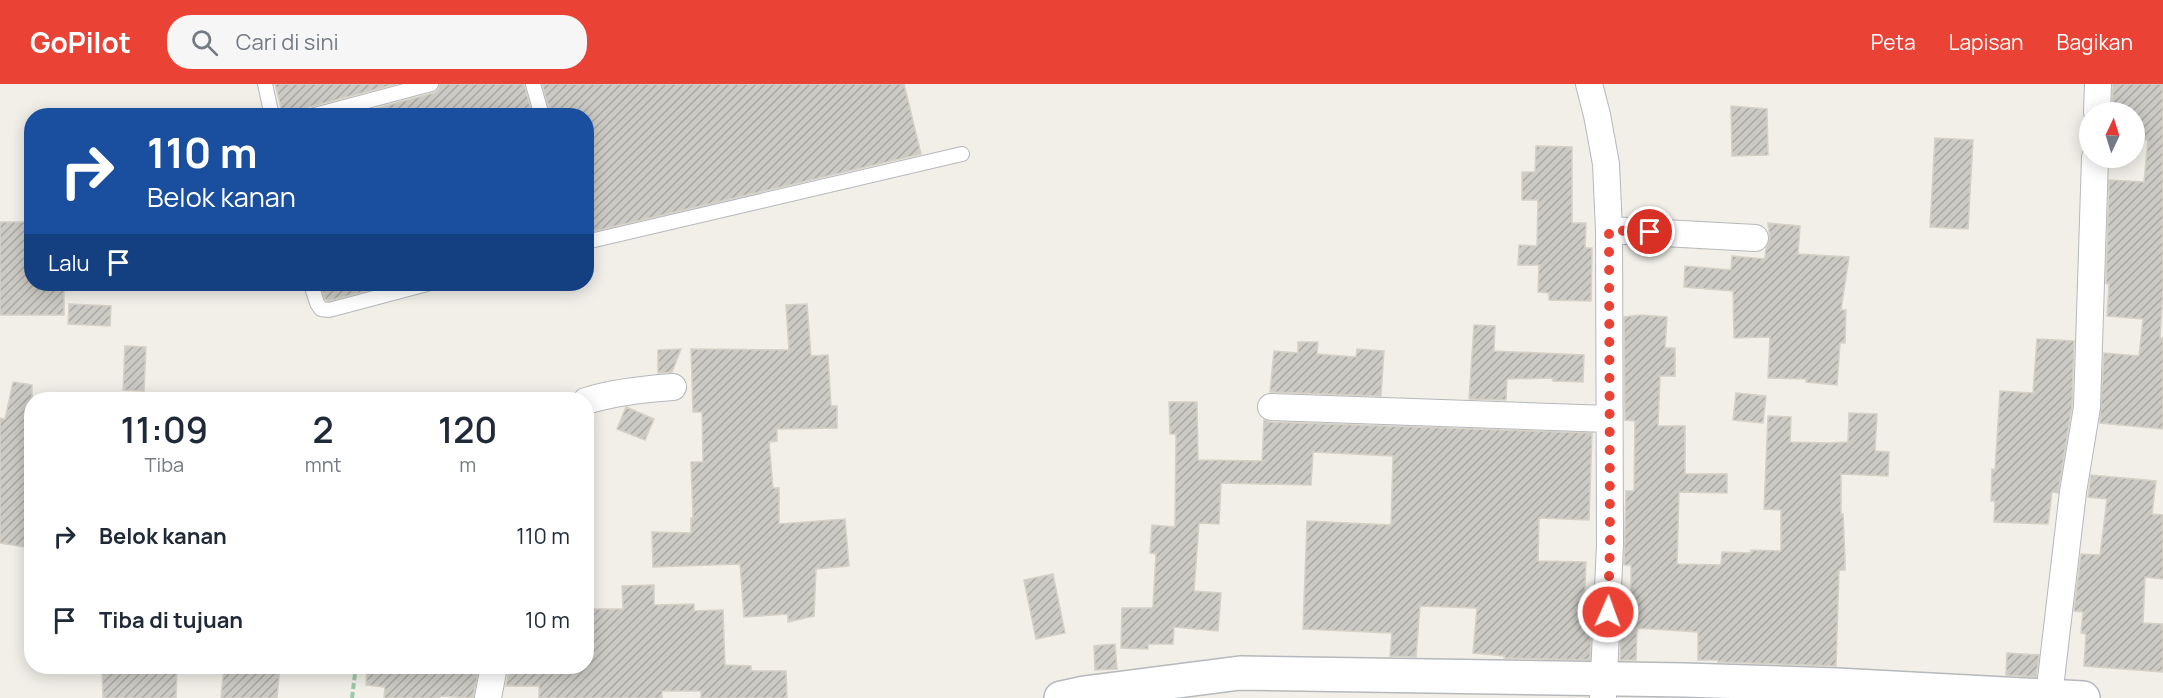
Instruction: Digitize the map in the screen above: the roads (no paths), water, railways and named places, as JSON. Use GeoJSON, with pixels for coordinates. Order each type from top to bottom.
{"type":"FeatureCollection","features":[{"type":"Feature","properties":{"kind":"street"},"geometry":{"type":"LineString","coordinates":[[1588,84],[1597,115],[1606,164],[1609,230],[1610,544],[1604,689]]}},
{"type":"Feature","properties":{"kind":"street"},"geometry":{"type":"LineString","coordinates":[[2097,102],[2098,84]]}},
{"type":"Feature","properties":{"kind":"street"},"geometry":{"type":"LineString","coordinates":[[2049,696],[2073,492],[2087,407],[2095,168]]}},
{"type":"Feature","properties":{"kind":"street"},"geometry":{"type":"LineString","coordinates":[[1609,230],[1755,238]]}},
{"type":"Feature","properties":{"kind":"street"},"geometry":{"type":"LineString","coordinates":[[594,398],[649,388],[673,387]]}},
{"type":"Feature","properties":{"kind":"street"},"geometry":{"type":"LineString","coordinates":[[1271,406],[1609,419]]}},
{"type":"Feature","properties":{"kind":"street"},"geometry":{"type":"LineString","coordinates":[[488,698],[492,674]]}},
{"type":"Feature","properties":{"kind":"street"},"geometry":{"type":"LineString","coordinates":[[1061,698],[1084,693],[1240,674],[1604,689],[1685,680],[1794,692],[1837,685],[1922,694],[2084,698]]}},
{"type":"Feature","properties":{"kind":"lane"},"geometry":{"type":"LineString","coordinates":[[265,84],[270,108]]}},
{"type":"Feature","properties":{"kind":"lane"},"geometry":{"type":"LineString","coordinates":[[341,108],[431,84]]}},
{"type":"Feature","properties":{"kind":"lane"},"geometry":{"type":"LineString","coordinates":[[533,84],[540,108]]}},
{"type":"Feature","properties":{"kind":"lane"},"geometry":{"type":"LineString","coordinates":[[594,240],[962,154]]}},
{"type":"Feature","properties":{"kind":"lane"},"geometry":{"type":"LineString","coordinates":[[313,291],[316,303],[321,309],[329,310],[401,291]]}}]}
